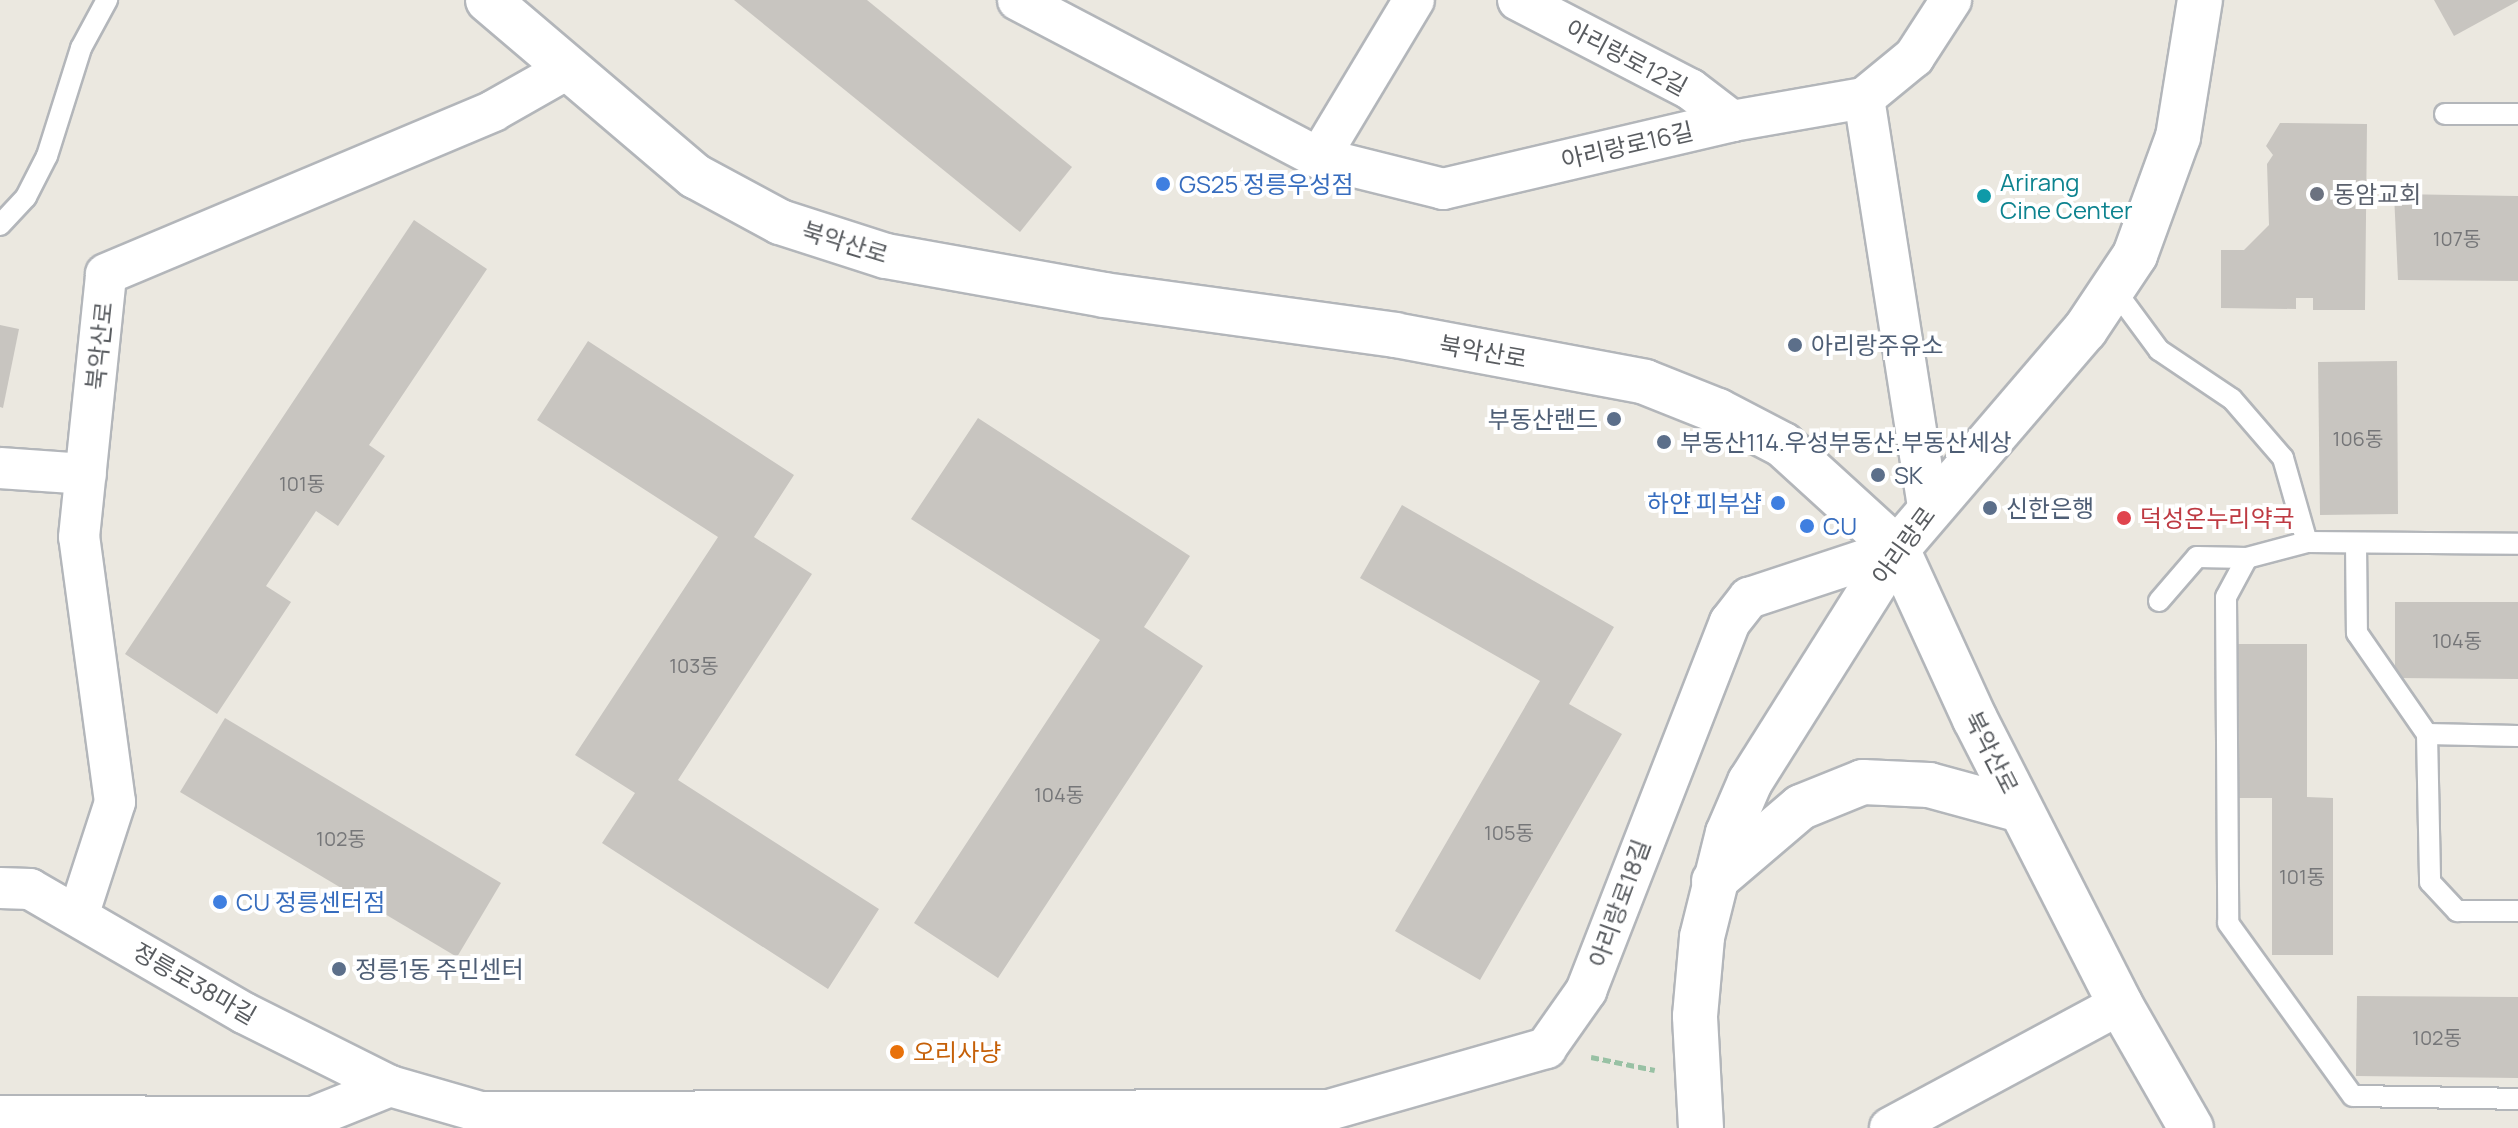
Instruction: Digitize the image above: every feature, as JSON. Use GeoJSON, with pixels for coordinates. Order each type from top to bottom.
{"type":"FeatureCollection","features":[{"type":"Feature","properties":{"kind":"street","name":"북악산로"},"geometry":{"type":"LineString","coordinates":[[488,0],[695,176],[780,222],[886,256],[1104,295],[1395,335],[1645,382],[1718,411],[1783,445],[1897,549],[2021,810],[2120,1004],[2191,1128]]}},
{"type":"Feature","properties":{"kind":"street","name":"아리랑로16길"},"geometry":{"type":"LineString","coordinates":[[1018,0],[1319,158],[1443,189],[1732,121],[1864,98]]}},
{"type":"Feature","properties":{"kind":"street"},"geometry":{"type":"LineString","coordinates":[[1319,158],[1414,0]]}},
{"type":"Feature","properties":{"kind":"street","name":"아리랑로12길"},"geometry":{"type":"LineString","coordinates":[[1518,0],[1690,89],[1732,121]]}},
{"type":"Feature","properties":{"kind":"street"},"geometry":{"type":"LineString","coordinates":[[1928,509],[1864,98],[1914,57],[1951,0]]}},
{"type":"Feature","properties":{"kind":"street","name":"아리랑로"},"geometry":{"type":"LineString","coordinates":[[1701,1128],[1696,1078],[1697,977],[1712,883],[1728,833],[1779,730],[1897,549],[1928,509],[2067,351],[2114,289],[2150,223],[2178,137],[2200,0]]}},
{"type":"Feature","properties":{"kind":"street","name":"북악산로"},"geometry":{"type":"LineString","coordinates":[[78,916],[115,802],[79,537],[106,274],[493,111],[569,68]]}},
{"type":"Feature","properties":{"kind":"street"},"geometry":{"type":"LineString","coordinates":[[0,468],[86,474]]}},
{"type":"Feature","properties":{"kind":"street","name":"아리랑로18길"},"geometry":{"type":"LineString","coordinates":[[1546,1048],[1586,991],[1730,622],[1749,598],[1897,549]]}},
{"type":"Feature","properties":{"kind":"street"},"geometry":{"type":"LineString","coordinates":[[1712,883],[1801,807],[1863,782],[1929,785],[2021,810]]}},
{"type":"Feature","properties":{"kind":"street","name":"정릉로38마길"},"geometry":{"type":"LineString","coordinates":[[0,888],[30,889],[244,1013],[390,1086]]}},
{"type":"Feature","properties":{"kind":"street"},"geometry":{"type":"LineString","coordinates":[[1890,1128],[2120,1004]]}},
{"type":"Feature","properties":{"kind":"street"},"geometry":{"type":"LineString","coordinates":[[0,1116],[313,1117],[390,1086],[480,1112],[808,1118],[1229,1119],[1329,1110],[1546,1048]]}},
{"type":"Feature","properties":{"kind":"street"},"geometry":{"type":"LineString","coordinates":[[358,1128],[390,1086]]}},
{"type":"Feature","properties":{"kind":"lane"},"geometry":{"type":"LineString","coordinates":[[0,225],[26,197],[47,156],[81,48],[107,0]]}},
{"type":"Feature","properties":{"kind":"lane"},"geometry":{"type":"LineString","coordinates":[[2445,114],[2518,114]]}},
{"type":"Feature","properties":{"kind":"lane"},"geometry":{"type":"LineString","coordinates":[[2114,289],[2159,350],[2232,399],[2283,458],[2307,542]]}},
{"type":"Feature","properties":{"kind":"lane"},"geometry":{"type":"LineString","coordinates":[[2159,601],[2197,557],[2247,558],[2307,542],[2518,544]]}},
{"type":"Feature","properties":{"kind":"lane"},"geometry":{"type":"LineString","coordinates":[[2356,543],[2357,633],[2427,734],[2430,882],[2457,911],[2518,911]]}},
{"type":"Feature","properties":{"kind":"lane"},"geometry":{"type":"LineString","coordinates":[[2247,558],[2226,597],[2228,923],[2353,1096],[2518,1099]]}},
{"type":"Feature","properties":{"kind":"lane"},"geometry":{"type":"LineString","coordinates":[[2427,734],[2518,736]]}},
{"type":"Feature","properties":{"kind":"path"},"geometry":{"type":"LineString","coordinates":[[1546,1048],[1696,1078]]}},
{"type":"Feature","properties":{"kind":"building"},"geometry":{"type":"Polygon","coordinates":[[[734,0],[867,0],[1072,167],[1020,232],[734,0]]]}},
{"type":"Feature","properties":{"kind":"building"},"geometry":{"type":"Polygon","coordinates":[[[2434,0],[2518,0],[2518,1],[2454,36],[2434,0]]]}},
{"type":"Feature","properties":{"kind":"building","name":"동암교회"},"geometry":{"type":"Polygon","coordinates":[[[2280,123],[2367,124],[2365,310],[2313,310],[2313,298],[2296,298],[2296,309],[2221,308],[2221,250],[2244,250],[2269,225],[2267,164],[2273,155],[2266,146],[2280,123]]]}},
{"type":"Feature","properties":{"kind":"building"},"geometry":{"type":"Polygon","coordinates":[[[2394,194],[2518,196],[2518,281],[2398,280],[2394,194]]]}},
{"type":"Feature","properties":{"kind":"building"},"geometry":{"type":"Polygon","coordinates":[[[414,220],[487,269],[369,445],[385,456],[338,526],[316,511],[266,586],[291,602],[217,714],[125,654],[414,220]]]}},
{"type":"Feature","properties":{"kind":"building"},"geometry":{"type":"Polygon","coordinates":[[[0,325],[19,329],[3,408],[0,407],[0,325]]]}},
{"type":"Feature","properties":{"kind":"building"},"geometry":{"type":"Polygon","coordinates":[[[588,341],[794,475],[754,537],[812,574],[678,780],[879,909],[828,989],[602,843],[635,793],[575,755],[718,537],[537,420],[588,341]]]}},
{"type":"Feature","properties":{"kind":"building"},"geometry":{"type":"Polygon","coordinates":[[[2397,361],[2398,514],[2320,515],[2318,362],[2397,361]]]}},
{"type":"Feature","properties":{"kind":"building"},"geometry":{"type":"Polygon","coordinates":[[[978,418],[1190,556],[1144,627],[1203,666],[998,978],[914,923],[1100,640],[911,519],[978,418]]]}},
{"type":"Feature","properties":{"kind":"building"},"geometry":{"type":"Polygon","coordinates":[[[1402,505],[1614,627],[1569,704],[1622,734],[1480,980],[1395,931],[1540,681],[1360,578],[1402,505]]]}},
{"type":"Feature","properties":{"kind":"building"},"geometry":{"type":"Polygon","coordinates":[[[2395,602],[2518,602],[2518,679],[2395,678],[2395,602]]]}},
{"type":"Feature","properties":{"kind":"building"},"geometry":{"type":"Polygon","coordinates":[[[2233,644],[2307,644],[2307,797],[2333,798],[2333,955],[2272,955],[2272,798],[2234,798],[2233,644]]]}},
{"type":"Feature","properties":{"kind":"building"},"geometry":{"type":"Polygon","coordinates":[[[225,718],[501,883],[457,957],[180,792],[225,718]]]}},
{"type":"Feature","properties":{"kind":"building"},"geometry":{"type":"Polygon","coordinates":[[[2357,996],[2518,997],[2518,1078],[2356,1076],[2357,996]]]}},
{"type":"Feature","properties":{"kind":"place","name":"GS25 정릉우성점"},"geometry":{"type":"Point","coordinates":[1163,184]}},
{"type":"Feature","properties":{"kind":"place","name":"동암교회"},"geometry":{"type":"Point","coordinates":[2317,194]}},
{"type":"Feature","properties":{"kind":"place","name":"Arirang Cine Center"},"geometry":{"type":"Point","coordinates":[1984,196]}},
{"type":"Feature","properties":{"kind":"place","name":"아리랑주유소"},"geometry":{"type":"Point","coordinates":[1795,345]}},
{"type":"Feature","properties":{"kind":"place","name":"부동산랜드"},"geometry":{"type":"Point","coordinates":[1614,419]}},
{"type":"Feature","properties":{"kind":"place","name":"부동산114.우성부동산.부동산세상"},"geometry":{"type":"Point","coordinates":[1664,442]}},
{"type":"Feature","properties":{"kind":"place","name":"SK"},"geometry":{"type":"Point","coordinates":[1878,475]}},
{"type":"Feature","properties":{"kind":"place","name":"하얀 피부샵"},"geometry":{"type":"Point","coordinates":[1778,503]}},
{"type":"Feature","properties":{"kind":"place","name":"신한은행"},"geometry":{"type":"Point","coordinates":[1990,508]}},
{"type":"Feature","properties":{"kind":"place","name":"덕성온누리약국"},"geometry":{"type":"Point","coordinates":[2124,518]}},
{"type":"Feature","properties":{"kind":"place","name":"CU"},"geometry":{"type":"Point","coordinates":[1807,526]}},
{"type":"Feature","properties":{"kind":"place","name":"CU 정릉센터점"},"geometry":{"type":"Point","coordinates":[220,902]}},
{"type":"Feature","properties":{"kind":"place","name":"정릉1동 주민센터"},"geometry":{"type":"Point","coordinates":[339,969]}},
{"type":"Feature","properties":{"kind":"place","name":"오리사냥"},"geometry":{"type":"Point","coordinates":[897,1052]}}]}
